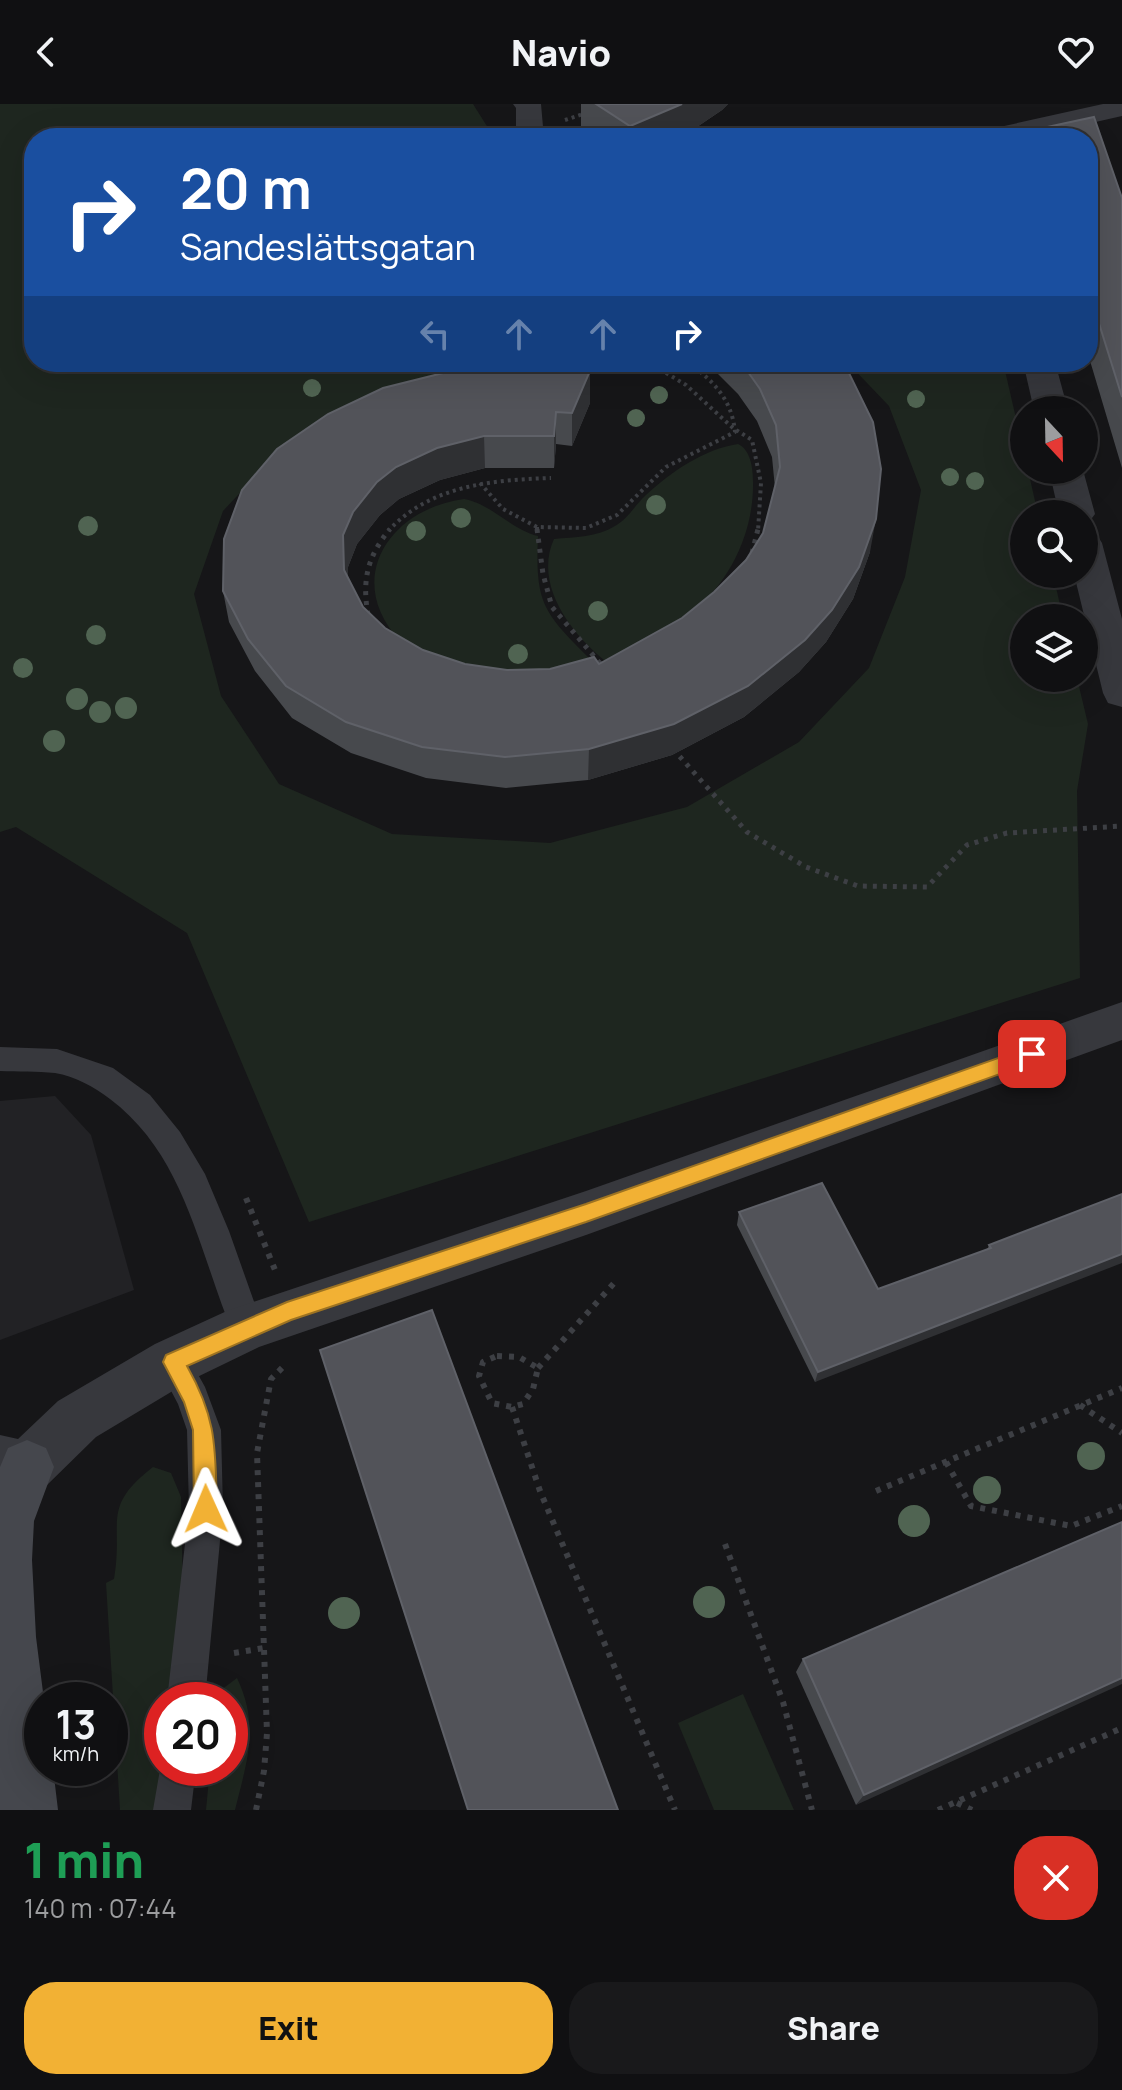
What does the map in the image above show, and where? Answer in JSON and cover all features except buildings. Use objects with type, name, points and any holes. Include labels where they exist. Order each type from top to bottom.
[{"type":"street","points":[[527,104],[530,108],[530,128]]},
{"type":"street","points":[[1032,128],[1122,108]]},
{"type":"street","points":[[1042,372],[1048,396]]},
{"type":"street","points":[[1095,588],[1122,693]]},
{"type":"street","points":[[28,1810],[7,1637],[6,1521],[14,1465],[77,1419],[173,1362],[267,1319],[586,1213],[1122,1021]]},
{"type":"lane","points":[[0,1059],[53,1061],[101,1073],[137,1103],[170,1139],[267,1319]]},
{"type":"lane","points":[[173,1362],[193,1398],[204,1430],[206,1509],[188,1682]]},
{"type":"lane","points":[[172,1810],[175,1786]]},
{"type":"path","points":[[663,372],[706,401],[735,432],[752,440],[763,485],[759,532],[750,560]]},
{"type":"path","points":[[701,372],[727,398],[735,416],[735,432]]},
{"type":"path","points":[[479,483],[503,509],[537,527],[586,528],[617,515],[666,467],[735,432]]},
{"type":"path","points":[[375,627],[364,600],[364,575],[372,549],[412,508],[442,494],[479,483],[551,478]]},
{"type":"path","points":[[537,527],[543,574],[552,607],[609,674]]},
{"type":"path","points":[[673,748],[747,832],[806,867],[858,886],[927,887],[967,845],[1007,833],[1122,826]]},
{"type":"path","points":[[538,1368],[527,1359],[492,1357],[483,1362],[479,1376],[492,1403],[512,1407],[523,1404],[533,1389],[538,1368],[616,1281]]},
{"type":"path","points":[[256,1810],[264,1782],[269,1740],[257,1453],[271,1379],[286,1363],[303,1356],[267,1319]]},
{"type":"path","points":[[876,1491],[1122,1388]]},
{"type":"path","points":[[1080,1405],[1122,1433]]},
{"type":"path","points":[[512,1407],[540,1491],[675,1810]]},
{"type":"path","points":[[946,1462],[971,1506],[1071,1526],[1122,1506]]},
{"type":"path","points":[[725,1544],[783,1702],[812,1810]]},
{"type":"path","points":[[938,1810],[1122,1728]]},
{"type":"path","points":[[956,1803],[972,1810]]},
{"type":"shaded area","points":[[0,104],[473,104],[488,128],[24,128],[24,372],[501,374],[283,447],[223,511],[194,594],[221,696],[279,784],[392,834],[550,843],[687,807],[799,742],[869,668],[905,577],[921,490],[889,406],[857,372],[1005,372],[1011,396],[1010,484],[1031,484],[1035,500],[1010,500],[1010,588],[1056,588],[1060,604],[1010,604],[1010,692],[1080,692],[1088,724],[1077,791],[1080,978],[309,1222],[187,933],[16,827],[0,832]]},
{"type":"shaded area","points":[[738,444],[750,460],[752,500],[744,536],[729,570],[706,600],[692,612],[608,663],[570,624],[552,591],[549,556],[554,539],[608,530],[624,520],[646,495],[677,470],[701,456]]},
{"type":"shaded area","points":[[464,499],[538,536],[538,577],[545,605],[562,630],[590,659],[508,683],[401,642],[384,618],[375,595],[375,572],[382,551],[396,532],[414,517],[437,505]]},
{"type":"shaded area","points":[[55,1096],[91,1135],[134,1290],[0,1340],[0,1101]]},
{"type":"shaded area","points":[[153,1467],[171,1473],[181,1497],[183,1601],[172,1682],[144,1682],[144,1786],[159,1786],[156,1810],[120,1810],[119,1786],[128,1786],[128,1682],[112,1682],[106,1583],[114,1579],[120,1505],[137,1481]]},
{"type":"shaded area","points":[[743,1694],[794,1810],[714,1810],[678,1723]]},
{"type":"shaded area","points":[[248,1712],[250,1728],[248,1750]]},
{"type":"shaded area","points":[[208,1786],[241,1786],[235,1810],[206,1810]]},
{"type":"route","points":[[206,1509],[204,1430],[193,1398],[173,1362],[287,1311],[586,1213],[1032,1054]]}]
